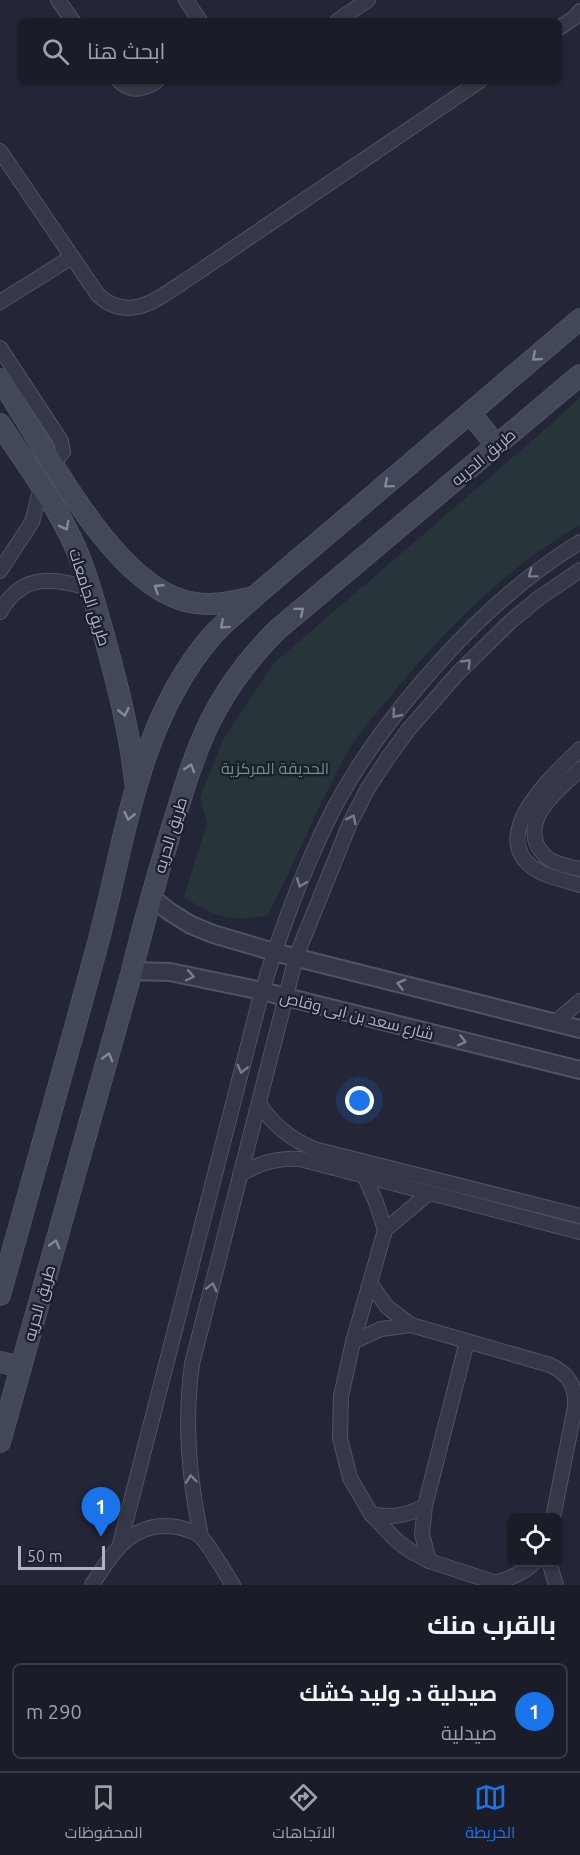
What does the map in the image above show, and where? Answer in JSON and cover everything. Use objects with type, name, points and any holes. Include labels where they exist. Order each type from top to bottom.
[{"type":"main road","points":[[0,1295],[102,930],[136,787],[162,715],[193,661],[212,636],[254,597],[580,319]]},
{"type":"main road","name":"طريق الحريه","points":[[0,1442],[151,897],[201,739],[221,699],[247,663],[277,630],[580,375]]},
{"type":"main road","name":"طريق الجامعات","points":[[0,379],[52,465],[95,526],[118,553],[146,579],[180,600],[198,604],[217,605],[254,597]]},
{"type":"main road","points":[[471,414],[496,446]]},
{"type":"main road","name":"طريق الجامعات","points":[[0,424],[66,527],[91,589],[123,706],[131,742],[136,787]]},
{"type":"main road","points":[[37,482],[52,465]]},
{"type":"main road","points":[[0,1362],[21,1367]]},
{"type":"street","points":[[58,0],[72,18]]},
{"type":"street","points":[[186,0],[198,18]]},
{"type":"street","points":[[341,18],[368,0]]},
{"type":"street","points":[[562,26],[580,11]]},
{"type":"street","points":[[123,84],[132,89],[141,89],[151,84]]},
{"type":"street","points":[[0,151],[98,295],[107,303],[118,308],[130,309],[140,306],[191,277],[476,84]]},
{"type":"street","points":[[0,302],[72,257]]},
{"type":"street","points":[[0,348],[61,441],[63,452],[52,465]]},
{"type":"street","points":[[0,572],[32,522],[38,506],[37,482]]},
{"type":"street","points":[[92,1585],[120,1544],[262,991],[274,952],[314,849],[357,768],[383,731],[441,660],[473,625],[511,590],[580,542]]},
{"type":"street","points":[[233,1585],[201,1536],[188,1452],[188,1394],[192,1364],[296,957],[350,823],[367,790],[409,729],[483,646],[539,598],[580,570]]},
{"type":"street","points":[[0,612],[10,597],[33,582],[46,579],[91,589]]},
{"type":"street","points":[[578,754],[530,804],[522,818],[517,840],[525,861],[534,868],[580,885]]},
{"type":"street","points":[[580,769],[546,803],[538,814],[534,826],[535,838],[540,850],[548,859],[580,869]]},
{"type":"street","points":[[151,897],[170,912],[213,934],[274,952],[580,1029]]},
{"type":"street","name":"شارع سعد بن ابى وقاص","points":[[132,971],[170,972],[262,991],[580,1070]]},
{"type":"street","points":[[554,1023],[580,1001]]},
{"type":"street","points":[[259,1104],[277,1127],[314,1149],[483,1199],[580,1232]]},
{"type":"street","points":[[240,1175],[261,1164],[286,1158],[300,1159],[429,1193],[483,1199],[580,1216]]},
{"type":"street","points":[[364,1175],[385,1230],[353,1342],[341,1396],[340,1438],[350,1478],[371,1514],[397,1541],[429,1561],[499,1584],[529,1567]]},
{"type":"street","points":[[385,1230],[429,1193]]},
{"type":"street","points":[[370,1283],[387,1307],[411,1325],[550,1365],[563,1371],[572,1382],[576,1394],[575,1407],[554,1513]]},
{"type":"street","points":[[353,1342],[381,1329],[411,1325]]},
{"type":"street","points":[[429,1561],[422,1534],[425,1506],[467,1341]]},
{"type":"street","points":[[371,1514],[399,1516],[425,1506]]},
{"type":"street","points":[[120,1544],[137,1533],[158,1526],[181,1528],[201,1536]]},
{"type":"street","points":[[550,1567],[556,1585]]},
{"type":"green space","name":"الحديقة المركزية","points":[[580,398],[580,525],[526,561],[477,602],[431,649],[367,724],[336,773],[267,916],[232,918],[214,914],[184,897],[207,823],[200,797],[224,738],[274,663]]},
{"type":"place","name":"صيدلية د. وليد كشك","points":[[101,1537]]}]
